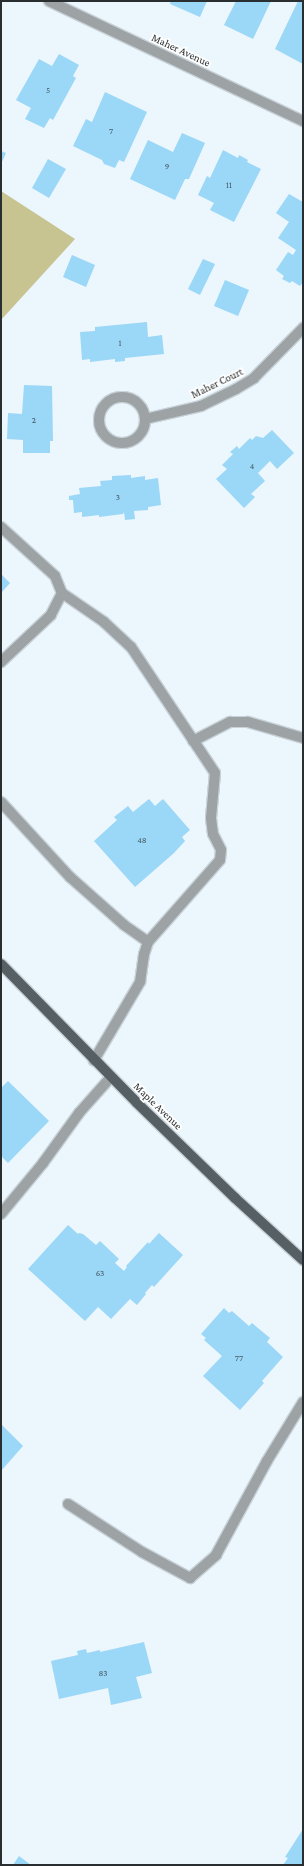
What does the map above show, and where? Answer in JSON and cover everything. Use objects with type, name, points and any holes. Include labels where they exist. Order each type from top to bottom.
[{"type":"main road","name":"Maple Avenue","points":[[1,964],[111,1077],[235,1198],[303,1260]]},
{"type":"street","name":"Maher Avenue","points":[[49,1],[303,121]]},
{"type":"street","name":"Maher Court","points":[[144,420],[201,406],[236,389],[254,378],[303,328]]},
{"type":"street","points":[[117,398],[127,398],[138,404],[143,412],[144,420],[142,431],[138,437],[129,442],[117,443],[107,438],[99,424],[101,411],[110,401],[117,398]]},
{"type":"street","points":[[1,527],[55,576],[62,593],[104,622],[131,647],[215,773],[211,818],[213,834],[221,850],[220,860],[148,942],[144,954],[140,982],[94,1060]]},
{"type":"street","points":[[1,662],[51,615],[62,593]]},
{"type":"street","points":[[193,741],[230,722],[248,722],[303,738]]},
{"type":"street","points":[[1,802],[70,877],[124,925],[148,942]]},
{"type":"street","points":[[1,1214],[43,1162],[79,1113],[111,1077]]},
{"type":"street","points":[[68,1504],[142,1552],[190,1578],[216,1555],[267,1461],[303,1402]]},
{"type":"shaded area","points":[[1,191],[75,239],[1,320]]},
{"type":"building","points":[[171,1],[207,1],[200,17],[170,4]]},
{"type":"building","points":[[236,1],[271,1],[253,39],[224,25]]},
{"type":"building","points":[[298,1],[303,1],[303,64],[275,49]]},
{"type":"building","points":[[59,54],[79,65],[73,76],[76,78],[53,120],[50,118],[44,128],[25,119],[31,108],[16,100],[39,59],[52,66]]},
{"type":"building","points":[[105,92],[147,112],[124,162],[119,160],[115,168],[104,164],[102,160],[73,146],[86,119],[92,122]]},
{"type":"building","points":[[182,133],[205,143],[189,179],[185,179],[175,200],[130,179],[148,140],[173,152]]},
{"type":"building","points":[[223,150],[238,158],[239,155],[248,160],[247,162],[261,169],[234,222],[210,210],[214,203],[198,195],[207,176],[210,178]]},
{"type":"building","points":[[1,151],[6,153],[1,164]]},
{"type":"building","points":[[48,159],[66,169],[49,198],[32,188]]},
{"type":"building","points":[[289,194],[303,202],[303,282],[300,286],[292,281],[290,283],[282,279],[284,276],[276,270],[288,252],[293,255],[296,250],[278,238],[289,222],[276,213]]},
{"type":"building","points":[[72,255],[95,265],[86,287],[63,277]]},
{"type":"building","points":[[203,259],[215,264],[200,295],[188,289]]},
{"type":"building","points":[[225,280],[249,290],[238,316],[214,306]]},
{"type":"building","points":[[147,322],[148,337],[162,335],[164,354],[125,358],[125,361],[115,362],[115,359],[90,362],[90,359],[82,360],[80,332],[95,331],[95,327]]},
{"type":"building","points":[[24,385],[52,386],[53,441],[50,441],[50,453],[23,453],[23,440],[7,439],[8,413],[22,414]]},
{"type":"building","points":[[272,430],[294,453],[277,469],[270,461],[258,473],[265,481],[251,494],[255,497],[244,508],[216,479],[227,469],[222,465],[233,454],[230,452],[237,446],[239,449],[250,438],[252,440],[256,436],[263,438]]},
{"type":"building","points":[[131,475],[131,478],[145,476],[145,480],[158,478],[161,505],[148,507],[148,510],[134,511],[135,519],[125,520],[124,512],[123,514],[99,517],[99,515],[82,517],[82,512],[74,513],[73,500],[69,500],[69,496],[80,494],[79,488],[101,486],[100,481],[112,480],[112,476]]},
{"type":"building","points":[[1,574],[10,583],[1,593]]},
{"type":"building","points":[[149,799],[155,806],[163,799],[190,830],[182,837],[185,841],[174,853],[135,887],[94,841],[117,820],[114,817],[128,806],[133,812]]},
{"type":"building","points":[[8,1081],[49,1121],[8,1163],[1,1156],[1,1088]]},
{"type":"building","points":[[68,1225],[78,1234],[83,1234],[96,1245],[100,1241],[119,1259],[115,1263],[124,1271],[127,1267],[126,1266],[148,1242],[149,1244],[159,1233],[183,1255],[154,1287],[152,1285],[137,1305],[130,1299],[111,1319],[98,1307],[85,1321],[28,1269]]},
{"type":"building","points":[[224,1308],[229,1313],[232,1311],[249,1326],[252,1323],[270,1338],[267,1342],[283,1357],[262,1381],[264,1383],[240,1410],[203,1376],[222,1356],[204,1340],[206,1338],[201,1334]]},
{"type":"building","points":[[1,1424],[23,1446],[1,1471]]},
{"type":"building","points":[[144,1642],[152,1673],[136,1677],[142,1698],[111,1705],[108,1688],[59,1699],[51,1661],[78,1655],[77,1651],[86,1649],[87,1653],[100,1650],[100,1652]]},
{"type":"building","points":[[303,1829],[303,1865],[283,1865],[288,1858],[285,1857]]},
{"type":"building","points":[[19,1856],[31,1865],[13,1865]]}]
